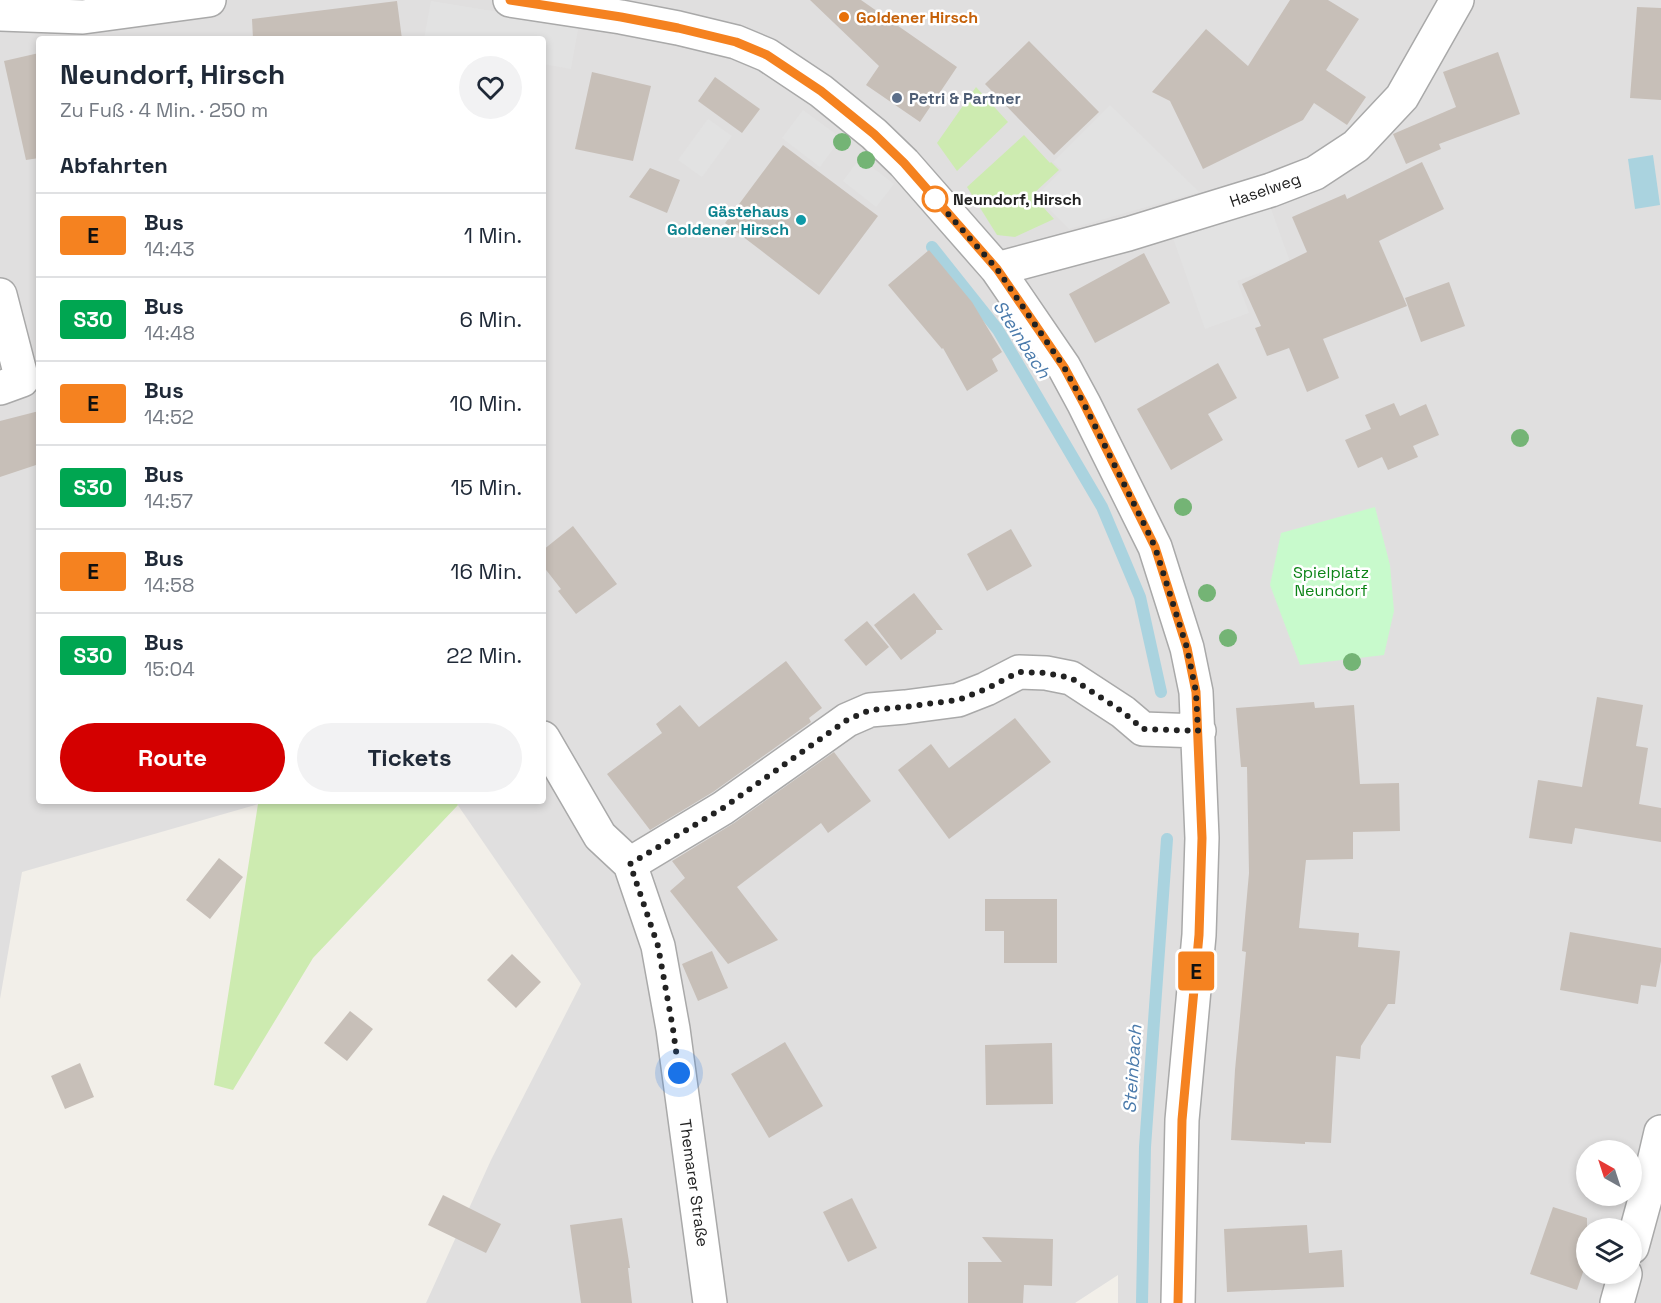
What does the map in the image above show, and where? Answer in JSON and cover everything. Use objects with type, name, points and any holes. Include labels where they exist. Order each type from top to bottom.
[{"type":"street","points":[[8,0],[0,14],[83,17],[209,0]]},
{"type":"street","points":[[510,0],[621,17],[736,42],[767,55],[821,91],[874,134],[904,163],[997,269],[1064,367],[1084,404],[1155,547],[1187,648],[1196,692],[1202,838],[1199,935],[1182,1120],[1178,1303]]},
{"type":"street","name":"Haselweg","points":[[997,269],[1128,234],[1271,190],[1316,172],[1356,146],[1402,97],[1457,0]]},
{"type":"street","points":[[0,295],[20,381]]},
{"type":"street","points":[[630,864],[723,808],[847,720],[870,710],[958,700],[1019,672],[1046,673],[1071,678],[1123,712],[1143,729],[1198,731]]},
{"type":"street","name":"Themarer Straße","points":[[546,743],[600,836],[630,864],[658,946],[673,1029],[710,1303]]},
{"type":"street","points":[[1642,1223],[1654,1194],[1661,1132]]},
{"type":"street","points":[[1617,1303],[1622,1284]]},
{"type":"shaded area","points":[[0,0],[1661,0],[1661,1303],[1118,1303],[1118,1275],[1075,1303],[426,1303],[491,1160],[581,984],[457,804],[546,804],[546,36],[36,36],[36,804],[259,804],[22,872],[0,999]]},
{"type":"shaded area","points":[[431,1],[579,25],[571,69],[546,65],[546,36],[425,36]]},
{"type":"shaded area","points":[[1110,105],[1199,192],[1069,229],[1036,196],[1062,170],[1053,162]]},
{"type":"shaded area","points":[[803,110],[841,138],[820,167],[782,138]]},
{"type":"shaded area","points":[[708,119],[732,136],[702,177],[678,160]]},
{"type":"shaded area","points":[[860,158],[894,184],[876,207],[843,181]]},
{"type":"shaded area","points":[[1268,200],[1290,262],[1237,281],[1249,313],[1205,329],[1172,235]]},
{"type":"green space","points":[[976,87],[1008,122],[957,171],[937,143]]},
{"type":"green space","points":[[1024,135],[1059,170],[1032,195],[1054,219],[1015,237],[997,235],[967,187]]},
{"type":"green space","name":"Spielplatz Neundorf","points":[[1375,507],[1390,565],[1394,611],[1384,655],[1300,665],[1270,585],[1281,533]]},
{"type":"green space","points":[[258,804],[457,804],[313,958],[233,1090],[214,1085]]},
{"type":"water","points":[[1653,155],[1660,205],[1635,209],[1628,159]]},
{"type":"building","points":[[810,0],[861,0],[957,67],[920,122],[866,85],[879,66]]},
{"type":"building","points":[[1290,0],[1328,0],[1359,19],[1326,70],[1366,97],[1347,125],[1314,103],[1303,120],[1203,169],[1170,101],[1152,92],[1206,29],[1248,66]]},
{"type":"building","points":[[397,1],[402,36],[253,36],[252,19]]},
{"type":"building","points":[[1637,7],[1661,8],[1661,100],[1630,98]]},
{"type":"building","points":[[1029,41],[1099,112],[1054,155],[985,84]]},
{"type":"building","points":[[1498,52],[1520,114],[1439,144],[1441,149],[1406,164],[1393,134],[1456,107],[1443,72]]},
{"type":"building","points":[[36,54],[36,158],[26,160],[4,61]]},
{"type":"building","points":[[592,72],[651,86],[633,161],[575,149]]},
{"type":"building","points":[[715,77],[760,109],[742,133],[698,101]]},
{"type":"building","name":"Gästehaus Goldener Hirsch","points":[[783,145],[878,216],[819,295],[725,223]]},
{"type":"building","points":[[1422,162],[1444,209],[1379,241],[1407,306],[1323,339],[1339,378],[1307,392],[1289,348],[1267,356],[1255,328],[1261,326],[1242,284],[1307,252],[1292,217],[1345,194],[1347,199]]},
{"type":"building","points":[[650,168],[680,180],[667,213],[629,197]]},
{"type":"building","points":[[929,250],[972,302],[1002,352],[992,359],[998,371],[967,391],[943,348],[888,285]]},
{"type":"building","points":[[1144,253],[1170,303],[1095,343],[1069,294]]},
{"type":"building","points":[[1449,282],[1465,326],[1421,342],[1405,298]]},
{"type":"building","points":[[1218,363],[1237,398],[1208,414],[1223,440],[1171,470],[1137,409]]},
{"type":"building","points":[[1394,403],[1400,416],[1426,404],[1439,435],[1413,446],[1418,457],[1388,470],[1382,457],[1358,468],[1345,440],[1371,429],[1365,415]]},
{"type":"building","points":[[36,412],[36,465],[0,477],[0,421]]},
{"type":"building","points":[[573,526],[617,584],[576,614],[558,591],[561,589],[546,570],[546,548]]},
{"type":"building","points":[[1011,529],[1032,566],[987,591],[967,554]]},
{"type":"building","points":[[914,593],[943,630],[936,630],[936,633],[901,660],[874,625]]},
{"type":"building","points":[[867,621],[889,647],[866,666],[844,640]]},
{"type":"building","points":[[786,661],[822,708],[809,718],[811,722],[713,792],[650,830],[607,774],[662,733],[656,724],[680,705],[699,727]]},
{"type":"building","points":[[1597,697],[1643,705],[1636,746],[1648,748],[1639,804],[1661,808],[1661,842],[1575,828],[1572,844],[1529,838],[1538,780],[1582,787]]},
{"type":"building","points":[[1314,702],[1315,708],[1354,705],[1360,784],[1399,783],[1400,831],[1353,832],[1353,859],[1306,860],[1299,928],[1359,933],[1358,947],[1400,951],[1395,1004],[1388,1004],[1361,1046],[1360,1059],[1336,1056],[1331,1143],[1231,1140],[1246,952],[1242,951],[1249,873],[1247,767],[1241,767],[1236,708]]},
{"type":"building","points":[[1015,718],[1051,762],[949,839],[898,770],[931,744],[949,768]]},
{"type":"building","points":[[834,752],[871,801],[828,833],[821,823],[737,887],[778,940],[728,964],[670,891],[685,878],[672,861],[734,823]]},
{"type":"building","points":[[219,858],[243,877],[210,919],[186,900]]},
{"type":"building","points":[[985,899],[1057,899],[1057,963],[1004,963],[1004,931],[985,931]]},
{"type":"building","points":[[1570,932],[1661,948],[1656,987],[1641,985],[1638,1004],[1560,990]]},
{"type":"building","points":[[712,951],[728,988],[698,1001],[682,964]]},
{"type":"building","points":[[512,954],[541,982],[516,1008],[487,980]]},
{"type":"building","points":[[350,1011],[373,1029],[347,1061],[324,1043]]},
{"type":"building","points":[[785,1042],[823,1106],[769,1138],[731,1074]]},
{"type":"building","points":[[1052,1043],[1053,1104],[986,1105],[985,1045]]},
{"type":"building","points":[[80,1063],[94,1097],[65,1109],[51,1076]]},
{"type":"building","points":[[443,1195],[501,1224],[486,1253],[428,1225]]},
{"type":"building","points":[[852,1198],[877,1248],[848,1262],[823,1212]]},
{"type":"building","points":[[1553,1207],[1587,1218],[1576,1218],[1576,1284],[1579,1284],[1577,1290],[1530,1274]]},
{"type":"building","points":[[622,1218],[630,1268],[628,1268],[632,1303],[581,1303],[570,1225]]},
{"type":"building","points":[[1307,1225],[1309,1253],[1342,1250],[1344,1287],[1227,1292],[1224,1229]]},
{"type":"building","points":[[982,1237],[1053,1239],[1052,1286],[1024,1285],[1023,1303],[968,1303],[968,1262],[1002,1262]]},
{"type":"waterway","name":"Steinbach","points":[[932,247],[998,330],[1102,507],[1140,597],[1161,692]]},
{"type":"waterway","name":"Steinbach","points":[[1142,1303],[1145,1147],[1167,839]]},
{"type":"bus line","name":"E","points":[[510,0],[621,17],[736,42],[767,55],[821,91],[874,134],[904,163],[997,269],[1064,367],[1084,404],[1155,547],[1187,648],[1196,692],[1202,838],[1199,935],[1182,1120],[1178,1303]]},
{"type":"place","name":"Goldener Hirsch","points":[[844,17]]},
{"type":"place","name":"Petri & Partner","points":[[897,98]]},
{"type":"place","name":"Neundorf, Hirsch","points":[[935,199]]},
{"type":"place","name":"Gästehaus Goldener Hirsch","points":[[801,220]]},
{"type":"route","points":[[679,1073],[658,946],[630,864],[723,808],[847,720],[870,710],[958,700],[1019,672],[1046,673],[1071,678],[1123,712],[1143,729],[1198,731],[1196,692],[1187,648],[1155,547],[1145,526],[1064,367],[997,269],[935,199]]}]
